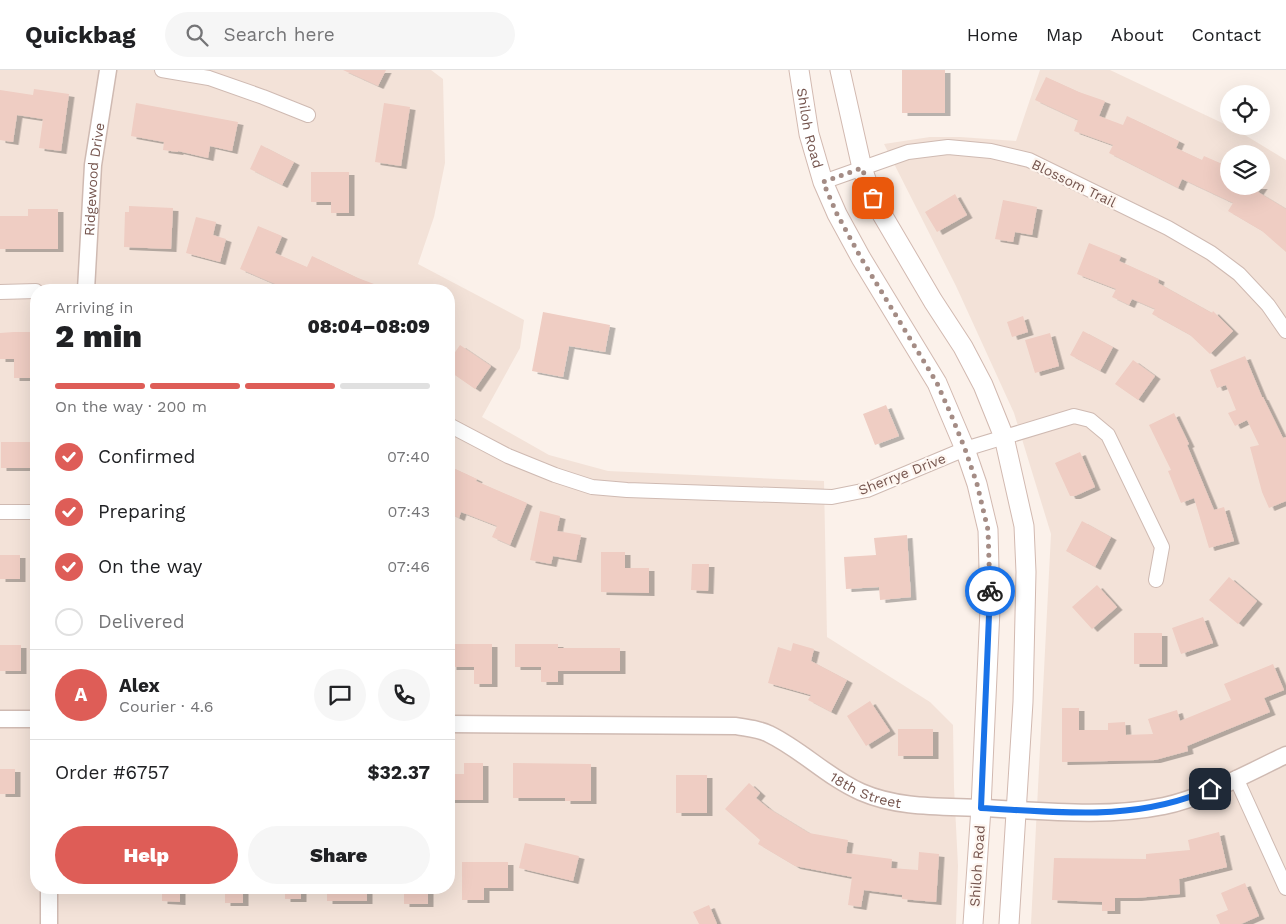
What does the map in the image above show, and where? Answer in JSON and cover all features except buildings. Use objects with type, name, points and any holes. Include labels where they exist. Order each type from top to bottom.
[{"type":"main road","name":"Shiloh Road","points":[[799,70],[809,134],[823,182],[837,214],[861,258],[937,383],[965,449],[977,484],[988,530],[990,609],[981,808],[973,924]]},
{"type":"main road","points":[[840,70],[862,168],[873,198],[983,385],[1004,437],[1024,526],[1026,572],[1023,702],[1009,924]]},
{"type":"street","name":"Ridgewood Drive","points":[[86,284],[93,165],[108,70]]},
{"type":"street","points":[[162,70],[209,78],[308,115]]},
{"type":"street","name":"Blossom Trail","points":[[823,182],[908,152],[948,147],[991,151],[1029,160],[1168,228],[1211,253],[1239,274],[1268,305],[1286,331]]},
{"type":"street","points":[[0,292],[30,291]]},
{"type":"street","name":"Sherrye Drive","points":[[455,428],[508,456],[555,475],[592,487],[627,490],[832,497],[867,490],[965,449],[1074,416],[1090,420],[1108,436],[1162,547],[1156,580]]},
{"type":"street","points":[[0,512],[30,512]]},
{"type":"street","points":[[0,719],[30,720]]},
{"type":"street","name":"18th Street","points":[[455,724],[736,726],[767,733],[798,751],[826,773],[862,793],[897,803],[934,807],[1101,814],[1165,806],[1197,795],[1286,755]]},
{"type":"street","points":[[1236,778],[1286,888]]},
{"type":"street","points":[[49,894],[49,924]]},
{"type":"shaded area","points":[[0,70],[431,70],[443,79],[445,163],[434,217],[418,264],[524,320],[520,348],[482,417],[549,455],[608,471],[824,481],[827,637],[930,702],[953,725],[958,866],[956,924],[0,924]]},
{"type":"shaded area","points":[[1040,70],[1110,70],[1220,122],[1220,135],[1245,135],[1261,145],[1220,145],[1220,195],[1270,195],[1270,150],[1286,160],[1286,924],[1031,924],[1051,534],[1014,413],[956,286],[884,144],[930,137],[1016,141]]},
{"type":"way so far","points":[[873,198],[862,168],[823,182],[837,214],[861,258],[937,383],[952,417],[977,484],[988,530],[990,591]]},
{"type":"route","points":[[990,591],[981,808],[1101,814],[1165,806],[1210,789]]}]
